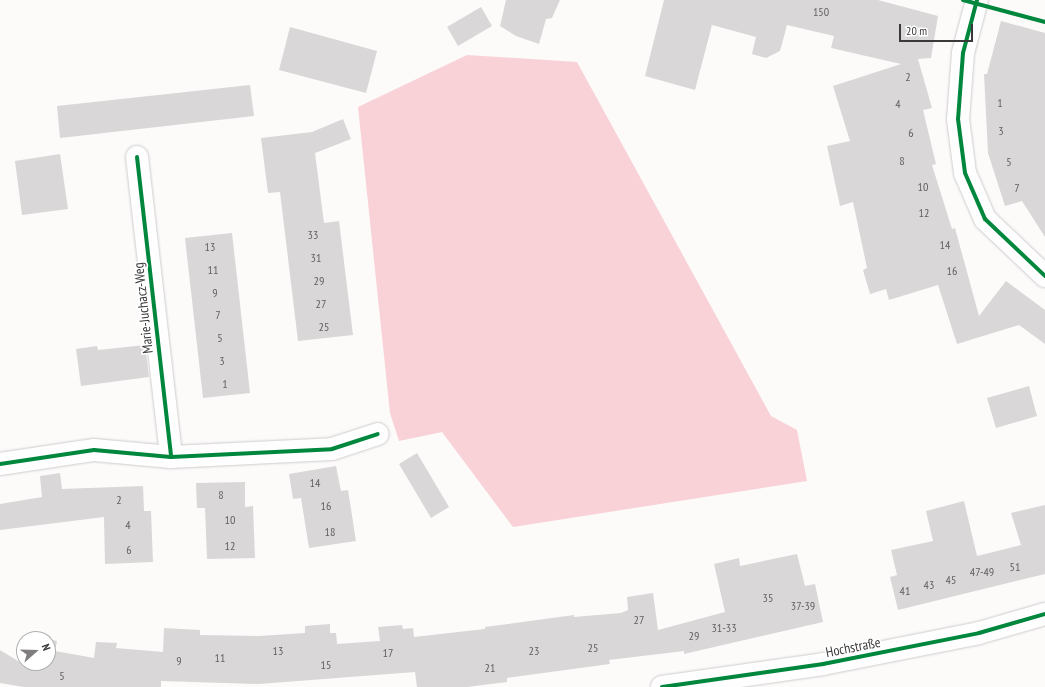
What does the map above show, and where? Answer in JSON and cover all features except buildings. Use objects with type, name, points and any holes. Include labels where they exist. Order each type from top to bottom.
[{"type":"street","points":[[977,0],[963,53],[958,119],[964,173],[985,219],[1045,276]]},
{"type":"street","name":"Marie-Juchacz-Weg","points":[[137,157],[171,457]]},
{"type":"street","points":[[0,464],[94,450],[171,457],[332,449],[378,434]]},
{"type":"street","name":"Hochstraße","points":[[662,687],[823,664],[979,633],[1045,614]]},
{"type":"shaded area","points":[[467,55],[577,62],[771,416],[797,430],[807,481],[513,527],[442,432],[399,441],[390,413],[358,107]]},
{"type":"cycle path","points":[[963,0],[1045,22]]},
{"type":"cycle path","points":[[977,0],[963,53],[958,119],[965,173],[985,219],[1045,276]]},
{"type":"cycle path","points":[[137,157],[171,457]]},
{"type":"cycle path","points":[[0,464],[94,450],[171,457],[332,449],[378,434]]},
{"type":"cycle path","points":[[662,687],[823,664],[979,633],[1045,614]]}]
